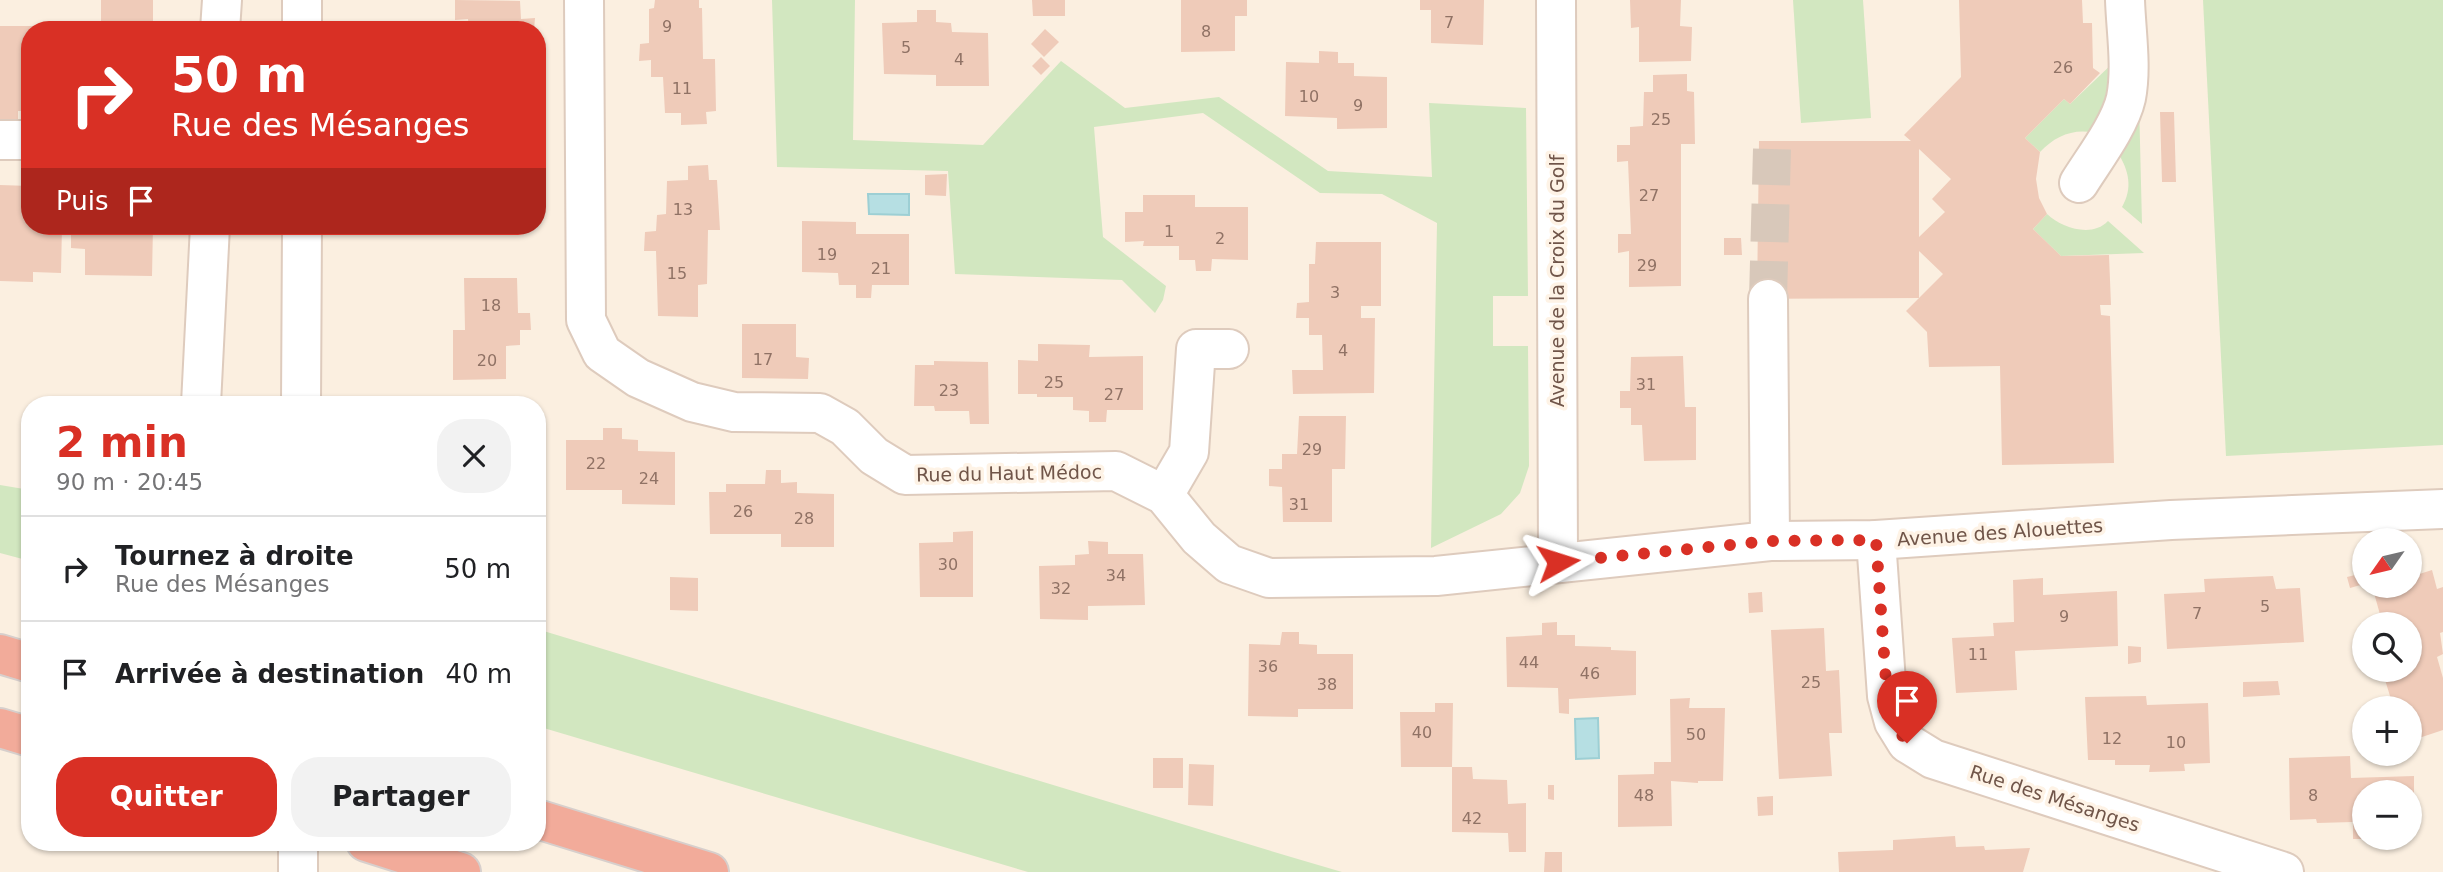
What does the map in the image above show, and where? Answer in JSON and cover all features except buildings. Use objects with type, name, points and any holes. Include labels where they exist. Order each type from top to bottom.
[{"type":"highway","points":[[0,654],[21,660]]},
{"type":"highway","points":[[0,728],[21,734]]},
{"type":"highway","points":[[546,822],[709,872]]},
{"type":"highway","points":[[394,851],[461,872]]},
{"type":"street","points":[[221,21],[222,0]]},
{"type":"street","points":[[302,0],[302,21]]},
{"type":"street","name":"Rue du Haut Médoc","points":[[584,0],[586,320],[602,353],[638,378],[692,402],[734,412],[820,413],[845,427],[874,456],[905,475],[1116,471],[1164,495],[1199,538],[1229,564],[1269,578],[1436,576],[1558,562]]},
{"type":"street","name":"Avenue de la Croix du Golf","points":[[1556,0],[1558,562]]},
{"type":"street","points":[[2079,183],[2126,100],[2128,79],[2125,0]]},
{"type":"street","points":[[0,140],[21,140]]},
{"type":"street","points":[[201,396],[210,235]]},
{"type":"street","points":[[301,396],[302,235]]},
{"type":"street","points":[[1768,299],[1770,541]]},
{"type":"street","points":[[1164,495],[1189,452],[1196,349],[1229,349]]},
{"type":"street","name":"Avenue des Alouettes","points":[[1558,562],[1770,541],[1876,540],[2171,520],[2443,509]]},
{"type":"street","name":"Rue des Mésanges","points":[[1876,540],[1887,696],[1894,722],[1907,743],[1933,759],[2284,872]]},
{"type":"street","points":[[298,851],[298,872]]},
{"type":"green space","points":[[772,0],[855,0],[853,140],[983,145],[1061,61],[1125,108],[1219,97],[1328,171],[1432,177],[1429,103],[1526,108],[1528,296],[1493,296],[1493,346],[1528,346],[1529,466],[1520,493],[1501,514],[1431,548],[1437,223],[1382,194],[1320,193],[1203,113],[1094,127],[1103,237],[1166,286],[1163,300],[1155,313],[1122,280],[955,274],[948,171],[777,167]]},
{"type":"green space","points":[[1793,0],[1863,0],[1871,118],[1801,123]]},
{"type":"green space","points":[[2203,0],[2443,0],[2443,445],[2226,456]]},
{"type":"green space","points":[[2115,61],[2118,86],[2095,133],[2065,135],[2040,152],[2025,138],[2064,99],[2070,104]]},
{"type":"green space","points":[[2139,101],[2142,224],[2122,207],[2128,193],[2128,180],[2118,153]]},
{"type":"green space","points":[[2047,214],[2077,229],[2094,229],[2108,221],[2144,253],[2061,256],[2033,229]]},
{"type":"green space","points":[[0,485],[21,488],[21,559],[0,553]]},
{"type":"green space","points":[[546,632],[1342,872],[1028,872],[546,729]]},
{"type":"water","points":[[868,194],[909,194],[909,215],[869,214]]},
{"type":"water","points":[[1598,718],[1599,758],[1576,759],[1575,719]]},
{"type":"tunnel","points":[[1768,299],[1772,149]]},
{"type":"route","points":[[1558,562],[1770,541],[1876,540],[1887,696],[1894,722],[1907,743]]}]
